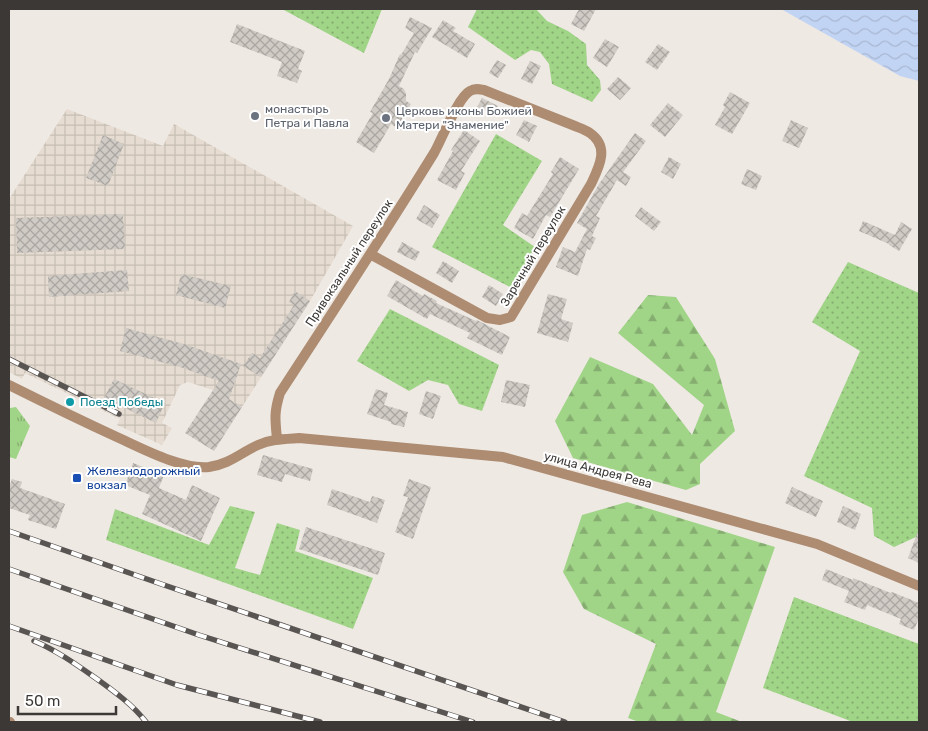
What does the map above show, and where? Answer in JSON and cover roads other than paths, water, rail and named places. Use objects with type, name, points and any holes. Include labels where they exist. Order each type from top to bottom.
[{"type":"street","name":"Заречный переулок","points":[[370,254],[488,318],[500,320],[512,317],[591,184],[601,163],[602,155],[596,138],[589,132],[475,88],[467,92],[458,104]]},
{"type":"street","name":"Привокзальный переулок","points":[[277,439],[274,418],[280,393],[438,146],[458,104]]},
{"type":"street","name":"улица Андрея Рева","points":[[9,385],[62,412],[187,466],[208,467],[231,461],[259,444],[277,439],[307,438],[503,457],[817,544],[919,586]]},
{"type":"water","points":[[781,9],[919,9],[919,81],[900,76]]},
{"type":"railway","points":[[9,359],[119,414]]},
{"type":"railway","points":[[9,531],[565,722]]},
{"type":"railway","points":[[9,569],[199,635],[473,722]]},
{"type":"railway","points":[[9,626],[177,685],[320,722]]},
{"type":"railway","points":[[34,641],[58,653],[97,679],[130,704],[146,722]]},
{"type":"place","name":"монастырь Петра и Павла","points":[[255,116]]},
{"type":"place","name":"Церковь иконы Божией Матери \"Знамение\"","points":[[386,118]]},
{"type":"place","name":"Поезд Победы","points":[[70,402]]},
{"type":"place","name":"Железнодорожный вокзал","points":[[77,478]]}]
